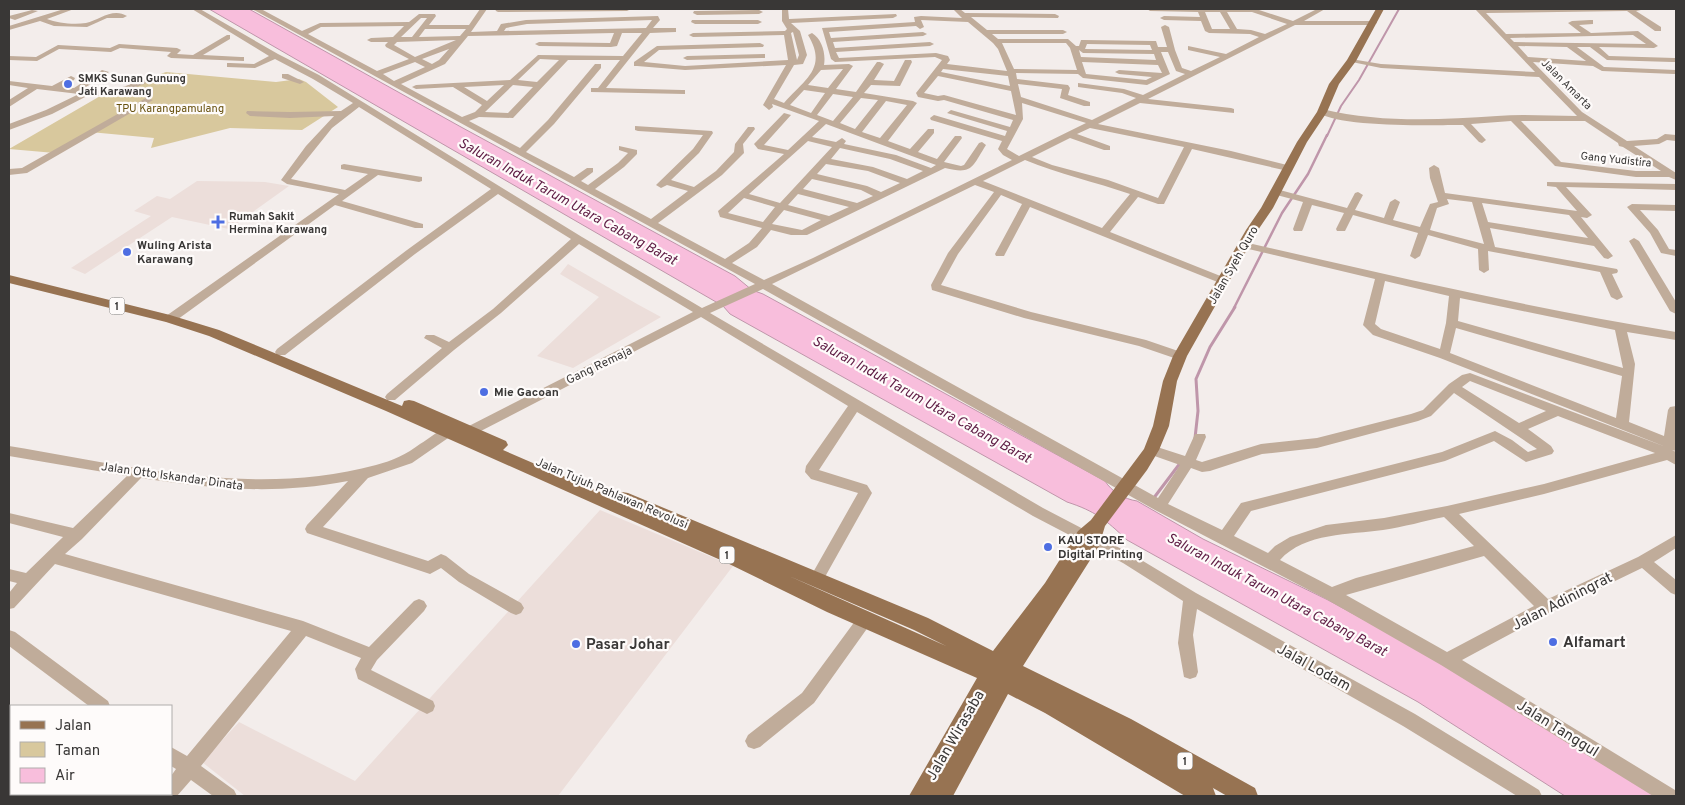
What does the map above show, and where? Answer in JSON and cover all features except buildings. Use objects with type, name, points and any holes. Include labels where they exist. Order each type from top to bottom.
[{"type":"main road","name":"Jalan Syeh Quro","points":[[1000,671],[1094,530],[1151,450],[1161,426],[1170,382],[1180,356],[1224,281],[1248,246],[1302,142],[1326,113],[1334,84],[1355,62],[1380,9]]},
{"type":"main road","name":"Jalan Tujuh Pahlawan Revolusi","points":[[9,279],[170,319],[223,337],[731,557],[834,606],[1000,671]]},
{"type":"main road","name":"Jalan Tujuh Pahlawan Revolusi","points":[[223,337],[245,339],[282,352],[921,624],[1000,671]]},
{"type":"main road","name":"Jalan Wirasaba","points":[[920,796],[1000,671]]},
{"type":"main road","name":"Jalan Wirasaba","points":[[941,796],[993,704],[1000,671]]},
{"type":"main road","name":"1","points":[[1000,671],[1052,706],[1205,796]]},
{"type":"main road","name":"1","points":[[1000,671],[1124,726],[1247,796]]},
{"type":"street","points":[[12,18],[42,9]]},
{"type":"street","points":[[9,28],[70,9]]},
{"type":"street","points":[[195,9],[292,73],[300,82]]},
{"type":"street","points":[[256,9],[394,84],[470,117],[510,116],[566,56]]},
{"type":"street","points":[[394,84],[442,62],[482,11],[492,14],[498,9],[627,9]]},
{"type":"street","points":[[785,9],[789,31]]},
{"type":"street","points":[[847,9],[848,18]]},
{"type":"street","points":[[872,9],[873,17]]},
{"type":"street","points":[[956,9],[996,41],[1002,49],[1014,83],[1019,119],[1006,139],[1002,149],[1003,152],[1162,201],[1189,146]]},
{"type":"street","points":[[1150,9],[1252,10],[1293,23],[1372,23]]},
{"type":"street","points":[[1200,9],[1210,31],[1213,46]]},
{"type":"street","points":[[1222,9],[1235,31]]},
{"type":"street","points":[[1266,14],[1275,9]]},
{"type":"street","name":"Gang Remaja","points":[[470,431],[702,312],[816,260],[1322,9]]},
{"type":"street","points":[[1613,9],[1628,19]]},
{"type":"street","points":[[1628,9],[1658,29]]},
{"type":"street","points":[[1479,10],[1520,12],[1643,9]]},
{"type":"street","points":[[685,68],[697,11],[759,10],[758,33],[762,61]]},
{"type":"street","name":"Jalan Amarta","points":[[1479,10],[1584,118],[1674,176]]},
{"type":"street","points":[[786,21],[893,15]]},
{"type":"street","points":[[39,18],[54,24],[87,25],[106,16],[123,16]]},
{"type":"street","points":[[413,40],[432,16],[420,16],[389,45],[433,67]]},
{"type":"street","points":[[499,33],[504,26],[526,22],[655,18],[656,20],[627,58],[600,90]]},
{"type":"street","points":[[936,55],[923,34],[917,19],[921,18],[1054,19],[968,19]]},
{"type":"street","points":[[1164,18],[1204,19]]},
{"type":"street","points":[[302,34],[327,20],[402,20]]},
{"type":"street","points":[[568,31],[571,20]]},
{"type":"street","points":[[695,22],[758,22]]},
{"type":"street","points":[[1589,36],[1572,23],[1590,22]]},
{"type":"street","points":[[320,25],[411,24]]},
{"type":"street","points":[[790,153],[761,147],[758,144],[819,68],[821,53],[812,33],[825,30],[919,24]]},
{"type":"street","points":[[1635,24],[1642,29]]},
{"type":"street","points":[[1165,27],[1171,50],[1179,69],[1191,74]]},
{"type":"street","points":[[403,32],[421,30],[464,35]]},
{"type":"street","points":[[372,40],[413,40],[499,33],[673,30]]},
{"type":"street","points":[[825,30],[835,59],[838,60],[936,55],[946,59],[920,95],[938,99],[944,97],[1019,119]]},
{"type":"street","points":[[539,44],[611,45],[614,44],[619,31]]},
{"type":"street","points":[[1210,31],[1251,32],[1265,37]]},
{"type":"street","points":[[687,58],[791,63],[800,62],[803,55],[796,32],[693,35]]},
{"type":"street","points":[[984,32],[1063,32]]},
{"type":"street","points":[[1504,36],[1589,36],[1636,33],[1654,46],[1512,44]]},
{"type":"street","points":[[829,40],[923,34]]},
{"type":"street","points":[[377,74],[464,35]]},
{"type":"street","points":[[1557,36],[1599,68],[1610,71],[1674,72]]},
{"type":"street","points":[[227,37],[194,57],[190,63],[253,67],[270,58]]},
{"type":"street","points":[[58,47],[111,50],[133,39]]},
{"type":"street","points":[[996,41],[1066,40],[1078,48]]},
{"type":"street","points":[[9,58],[38,59],[68,41]]},
{"type":"street","points":[[1014,83],[1082,70],[1162,76],[1166,74],[1152,43],[1083,42],[1078,48],[1078,59],[1082,70]]},
{"type":"street","points":[[833,50],[930,44]]},
{"type":"street","points":[[760,45],[654,49],[637,64],[685,68],[762,61]]},
{"type":"street","points":[[122,46],[176,50],[170,56],[240,59]]},
{"type":"street","points":[[1191,48],[1213,46],[1227,56]]},
{"type":"street","points":[[1592,46],[1606,58],[1672,60]]},
{"type":"street","points":[[1002,49],[1051,49]]},
{"type":"street","points":[[1157,51],[1171,50]]},
{"type":"street","points":[[470,117],[488,106],[510,82],[538,57],[627,58]]},
{"type":"street","points":[[9,70],[25,58]]},
{"type":"street","points":[[1078,59],[1161,63]]},
{"type":"street","points":[[1527,60],[1593,64]]},
{"type":"street","points":[[869,82],[897,84],[908,62]]},
{"type":"street","points":[[819,68],[926,62]]},
{"type":"street","points":[[1355,62],[1370,65],[1540,74]]},
{"type":"street","points":[[791,63],[770,100],[787,110],[821,123],[883,141],[942,164],[966,168],[982,145]]},
{"type":"street","points":[[834,124],[869,82],[880,64]]},
{"type":"street","points":[[520,153],[579,90],[598,66]]},
{"type":"street","points":[[812,115],[833,90],[849,66]]},
{"type":"street","points":[[942,66],[1014,83],[1091,124],[1288,168]]},
{"type":"street","points":[[75,91],[105,72]]},
{"type":"street","name":"Jalal Lodam","points":[[292,73],[358,104],[578,239],[1038,512],[1094,530],[1191,598],[1409,720],[1533,796]]},
{"type":"street","points":[[936,73],[1014,83],[1065,87],[1063,96],[1087,104]]},
{"type":"street","points":[[52,89],[71,78]]},
{"type":"street","points":[[9,83],[111,95],[155,78]]},
{"type":"street","points":[[470,117],[416,86],[510,82],[539,85]]},
{"type":"street","points":[[467,93],[479,83]]},
{"type":"street","points":[[453,84],[488,106]]},
{"type":"street","points":[[1081,85],[1124,91],[1142,99],[1231,111]]},
{"type":"street","points":[[803,86],[911,103],[913,105],[883,141]]},
{"type":"street","points":[[9,103],[34,87]]},
{"type":"street","points":[[579,90],[682,92]]},
{"type":"street","points":[[9,127],[49,112],[88,92]]},
{"type":"street","points":[[721,261],[753,240],[782,205],[812,176],[837,146],[884,98]]},
{"type":"street","points":[[9,172],[24,171],[149,100]]},
{"type":"street","points":[[347,193],[290,182],[286,178],[330,125],[350,107],[358,104]]},
{"type":"street","points":[[787,110],[812,115],[821,123],[834,124],[851,132]]},
{"type":"street","points":[[250,112],[290,115],[343,113]]},
{"type":"street","points":[[951,113],[1012,130]]},
{"type":"street","points":[[1326,113],[1343,117],[1402,122],[1465,122],[1498,118],[1584,118]]},
{"type":"street","name":"Jalan Tanggul","points":[[470,117],[520,153],[721,261],[757,286],[1125,488],[1331,594],[1447,660],[1669,796]]},
{"type":"street","points":[[934,118],[1006,139]]},
{"type":"street","name":"Gang Yudistira","points":[[1514,118],[1558,164],[1636,174],[1674,176]]},
{"type":"street","points":[[1465,122],[1482,140]]},
{"type":"street","points":[[821,123],[790,153],[723,211],[723,215],[764,226],[803,233],[931,171],[942,164],[958,138]]},
{"type":"street","points":[[638,128],[709,133],[696,151],[663,183],[693,190]]},
{"type":"street","points":[[650,224],[673,208],[693,190],[719,173],[739,153],[739,144],[751,128]]},
{"type":"street","points":[[912,153],[931,131]]},
{"type":"street","points":[[1070,135],[1107,148]]},
{"type":"street","points":[[1622,144],[1659,141],[1665,137],[1676,138]]},
{"type":"street","points":[[805,138],[893,157],[931,171]]},
{"type":"street","points":[[588,189],[621,166],[634,152],[622,148]]},
{"type":"street","points":[[826,160],[870,169],[909,183]]},
{"type":"street","points":[[344,167],[419,178]]},
{"type":"street","points":[[1414,256],[1433,206],[1444,204],[1435,178],[1434,168]]},
{"type":"street","points":[[574,182],[590,170]]},
{"type":"street","points":[[170,319],[376,172]]},
{"type":"street","points":[[812,176],[859,186],[882,196]]},
{"type":"street","points":[[974,181],[1027,204],[1104,232],[1224,281]]},
{"type":"street","points":[[1442,195],[1587,215],[1554,184],[1676,188]]},
{"type":"street","points":[[282,352],[418,247],[498,189]]},
{"type":"street","points":[[796,191],[842,201],[857,207]]},
{"type":"street","points":[[999,192],[953,253],[936,284],[936,288],[1028,315],[1142,343],[1180,356]]},
{"type":"street","points":[[1276,192],[1487,248],[1608,270],[1618,297]]},
{"type":"street","points":[[1104,232],[1136,193]]},
{"type":"street","points":[[742,195],[831,220]]},
{"type":"street","points":[[1341,229],[1358,195]]},
{"type":"street","points":[[1298,229],[1300,198]]},
{"type":"street","points":[[1476,200],[1484,224],[1487,248],[1484,270]]},
{"type":"street","points":[[334,202],[419,226]]},
{"type":"street","points":[[1388,221],[1395,202]]},
{"type":"street","points":[[1000,254],[1027,204]]},
{"type":"street","points":[[1676,208],[1632,207],[1654,232],[1664,250],[1676,253]]},
{"type":"street","points":[[1573,214],[1608,256]]},
{"type":"street","points":[[1484,224],[1597,243]]},
{"type":"street","points":[[391,398],[450,347],[504,306],[552,260],[578,239]]},
{"type":"street","points":[[1634,242],[1676,311]]},
{"type":"street","points":[[1248,246],[1455,294],[1620,327],[1676,336]]},
{"type":"street","points":[[1381,276],[1369,325],[1372,329],[1622,424],[1673,451]]},
{"type":"street","points":[[1444,355],[1452,323],[1455,294]]},
{"type":"street","points":[[1452,323],[1629,374]]},
{"type":"street","points":[[1620,327],[1629,364],[1622,424]]},
{"type":"street","points":[[430,338],[450,347]]},
{"type":"street","points":[[1151,450],[1202,467],[1261,449],[1316,443],[1414,418],[1434,408],[1453,387],[1470,377],[1558,410],[1662,453],[1673,451]]},
{"type":"street","points":[[1224,539],[1246,507],[1445,456],[1494,436],[1526,457],[1547,451],[1517,428],[1453,387]]},
{"type":"street","points":[[816,580],[864,493],[862,489],[816,475],[812,472],[813,466],[856,404]]},
{"type":"street","points":[[1517,428],[1533,423],[1558,410]]},
{"type":"street","points":[[1673,451],[1674,410]]},
{"type":"street","name":"Jalan Otto Iskandar Dinata","points":[[9,451],[46,459],[139,472],[206,484],[262,487],[306,485],[363,474],[402,462],[446,432]]},
{"type":"street","points":[[1155,503],[1181,472],[1200,437]]},
{"type":"street","points":[[1270,561],[1280,550],[1295,541],[1326,531],[1384,524],[1544,489],[1673,451]]},
{"type":"street","points":[[9,603],[29,580],[77,535],[139,472]]},
{"type":"street","points":[[363,474],[312,529],[430,568],[441,560],[464,578],[516,608]]},
{"type":"street","points":[[1447,511],[1546,607]]},
{"type":"street","points":[[9,518],[77,535]]},
{"type":"street","name":"Jalan Adiningrat","points":[[1447,660],[1546,607],[1674,546]]},
{"type":"street","points":[[1331,594],[1356,584],[1487,549]]},
{"type":"street","points":[[53,557],[303,628],[371,656]]},
{"type":"street","points":[[1643,561],[1676,589]]},
{"type":"street","points":[[9,575],[29,580]]},
{"type":"street","points":[[1190,672],[1184,638],[1191,598]]},
{"type":"street","points":[[419,606],[364,664],[364,674],[426,706]]},
{"type":"street","points":[[754,741],[808,698],[866,618]]},
{"type":"street","points":[[172,789],[191,768],[303,628]]},
{"type":"street","points":[[9,638],[101,705]]},
{"type":"street","points":[[172,756],[228,796]]},
{"type":"shaded area","name":"Rumah Sakit Hermina Karawang","points":[[197,181],[265,182],[289,186],[229,229],[172,217],[85,274],[71,268],[151,216],[134,211],[157,196],[170,199]]},
{"type":"shaded area","points":[[568,264],[661,317],[573,368],[537,356],[599,297],[560,274]]},
{"type":"shaded area","name":"Pasar Johar","points":[[600,510],[733,566],[558,796],[245,796],[202,762],[239,722],[355,781]]},
{"type":"green space","name":"TPU Karangpamulang","points":[[166,72],[276,82],[299,79],[306,82],[338,107],[302,130],[230,128],[151,148],[154,138],[90,132],[55,153],[9,149],[102,95]]},
{"type":"water","name":"Saluran Induk Tarum Utara Cabang Barat","points":[[209,9],[249,9],[735,276],[752,290],[763,294],[1105,481],[1111,488],[1128,499],[1137,501],[1203,539],[1328,600],[1447,665],[1659,796],[1565,796],[1418,702],[1127,540],[1093,513],[1067,502],[730,314],[723,306]]},
{"type":"waterway","points":[[1327,136],[1341,106],[1359,80],[1399,9]]},
{"type":"waterway","points":[[1234,308],[1282,213],[1308,174],[1327,135]]},
{"type":"waterway","points":[[1195,438],[1198,411],[1196,379],[1210,347],[1235,307]]},
{"type":"waterway","points":[[1153,499],[1181,462]]},
{"type":"place","name":"SMKS Sunan Gunung Jati Karawang","points":[[68,84]]},
{"type":"place","name":"Rumah Sakit Hermina Karawang","points":[[218,222]]},
{"type":"place","name":"Wuling Arista Karawang","points":[[127,252]]},
{"type":"place","name":"Mie Gacoan","points":[[484,392]]},
{"type":"place","name":"KAU STORE Digital Printing","points":[[1048,547]]},
{"type":"place","name":"Alfamart","points":[[1553,642]]},
{"type":"place","name":"Pasar Johar","points":[[576,644]]}]
